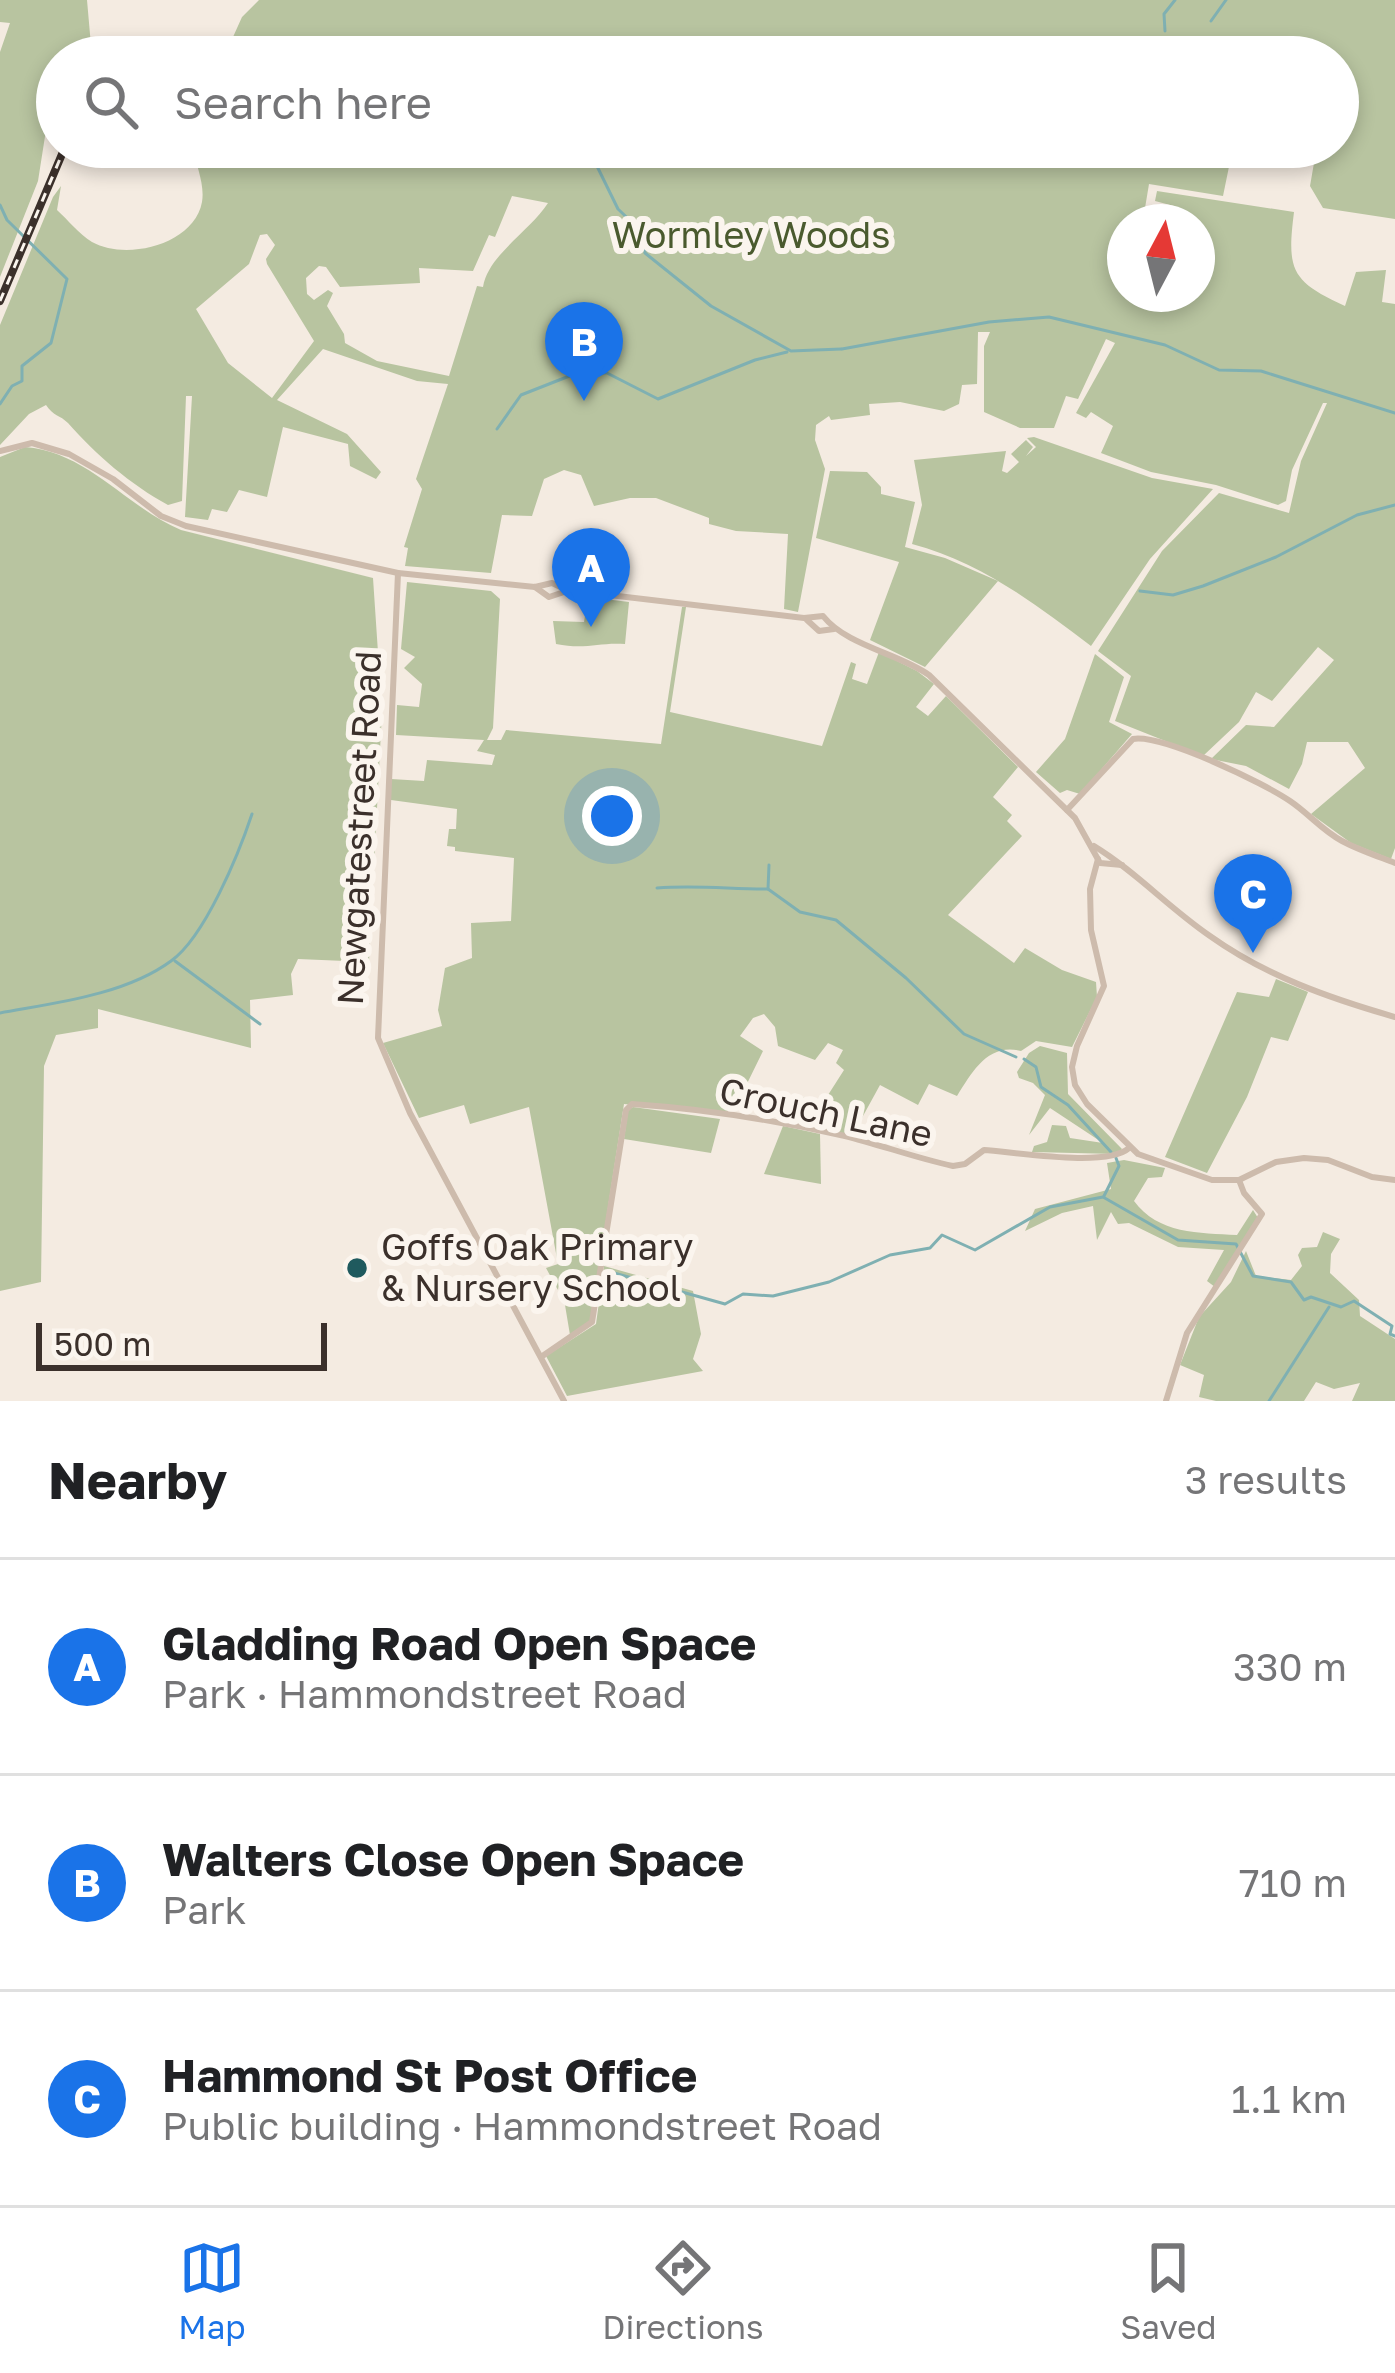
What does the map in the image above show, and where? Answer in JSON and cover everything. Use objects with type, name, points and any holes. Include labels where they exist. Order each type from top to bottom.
[{"type":"street","points":[[0,452],[26,443],[53,448],[99,470],[174,522],[374,568],[545,589],[552,583],[561,590],[810,619],[823,616],[829,627]]},
{"type":"street","name":"Newgatestreet Road","points":[[398,573],[378,1038],[410,1113],[564,1401]]},
{"type":"street","points":[[810,619],[816,630],[829,627],[929,675],[1067,810],[1103,858],[1122,865],[1204,933],[1264,971],[1395,1017]]},
{"type":"street","points":[[1067,810],[1136,738],[1205,759],[1264,786],[1337,838],[1395,863]]},
{"type":"street","points":[[1103,858],[1090,890],[1091,930],[1104,986],[1074,1053],[1072,1072],[1082,1098],[1129,1148]]},
{"type":"street","name":"Crouch Lane","points":[[541,1357],[592,1322],[626,1110],[632,1105],[746,1115],[953,1166],[965,1164],[982,1150],[1076,1157],[1117,1156],[1129,1148],[1212,1180],[1239,1180]]},
{"type":"street","points":[[1166,1401],[1181,1344],[1239,1256],[1262,1211],[1244,1193],[1239,1180],[1276,1162],[1304,1158],[1328,1160],[1372,1177],[1395,1180]]},
{"type":"green space","points":[[0,0],[87,0],[90,36],[36,36],[36,168],[40,168],[0,277],[0,52],[10,23],[0,22]]},
{"type":"green space","points":[[259,0],[1395,0],[1395,219],[1323,208],[1310,186],[1313,168],[1359,168],[1359,36],[233,36],[242,17]]},
{"type":"green space","name":"Wormley Woods","points":[[198,168],[1229,168],[1223,196],[1149,184],[1146,204],[1107,204],[1107,312],[1215,312],[1215,204],[1166,204],[1155,201],[1157,191],[1294,212],[1291,247],[1296,271],[1313,289],[1345,306],[1356,272],[1386,270],[1382,302],[1395,304],[1395,848],[1391,859],[1351,843],[1311,814],[1365,768],[1348,742],[1307,742],[1289,789],[1246,766],[1211,759],[1246,725],[1274,727],[1334,660],[1318,647],[1272,701],[1256,692],[1239,722],[1203,756],[1115,721],[1131,676],[1098,651],[1162,551],[1219,493],[1289,513],[1301,461],[1327,403],[1292,470],[1286,501],[1278,505],[1216,485],[1151,472],[1101,453],[1113,426],[1091,412],[1086,418],[1076,413],[1115,343],[1106,339],[1078,399],[1066,396],[1054,428],[1020,428],[984,412],[984,346],[990,332],[978,332],[977,384],[962,385],[959,404],[944,411],[900,402],[869,404],[870,415],[831,420],[829,416],[816,425],[815,440],[825,469],[798,612],[784,609],[788,534],[709,524],[709,518],[656,498],[594,506],[581,475],[564,470],[544,479],[532,516],[502,515],[491,573],[405,566],[408,548],[404,547],[422,489],[416,479],[448,384],[417,381],[323,349],[277,400],[347,434],[381,472],[376,479],[350,466],[348,444],[283,427],[267,497],[239,490],[227,512],[212,509],[208,520],[185,517],[192,396],[186,396],[182,501],[168,505],[114,468],[46,405],[29,414],[0,445],[0,325],[61,186],[57,210],[92,242],[122,250],[173,239],[196,217],[203,195]],"holes":[[[512,196],[548,203],[493,264],[483,287],[477,286],[449,376],[377,361],[345,343],[327,306],[333,293],[328,290],[314,300],[307,294],[306,278],[319,266],[326,267],[340,287],[420,283],[419,268],[473,271],[489,235],[495,237]],[[267,234],[275,245],[267,264],[314,341],[272,398],[228,363],[196,309],[249,264],[260,235]]]},
{"type":"green space","points":[[1027,438],[1152,478],[1213,489],[1150,559],[1091,646],[984,573],[912,544],[922,505],[914,460],[1006,451],[1002,471],[1007,473],[1019,462],[1011,454],[1026,440],[1033,447],[1026,456],[1036,447]]},
{"type":"green space","points":[[25,447],[48,451],[88,469],[181,530],[373,578],[382,712],[369,962],[298,959],[291,974],[293,995],[250,1000],[251,1048],[98,1009],[98,1028],[56,1035],[44,1066],[41,1282],[0,1291],[0,457]]},
{"type":"green space","points":[[830,471],[867,472],[881,487],[881,494],[915,502],[905,547],[998,581],[925,667],[870,640],[899,562],[816,538]]},
{"type":"green space","points":[[407,582],[491,591],[500,599],[493,728],[487,740],[501,740],[506,730],[661,744],[682,607],[686,607],[670,712],[822,746],[851,662],[856,664],[852,679],[867,684],[879,652],[917,671],[934,684],[916,707],[928,716],[946,696],[1018,767],[993,797],[1012,815],[1007,821],[1022,836],[948,915],[1014,963],[1025,948],[1062,970],[1096,982],[1097,997],[1072,1047],[1036,1041],[1021,1051],[999,1051],[983,1061],[957,1096],[929,1084],[918,1105],[880,1085],[852,1136],[778,1119],[797,1094],[821,1106],[844,1070],[836,1063],[843,1050],[828,1043],[815,1060],[778,1046],[775,1027],[764,1014],[753,1018],[740,1036],[763,1051],[738,1102],[725,1114],[624,1104],[590,1323],[570,1335],[560,1275],[558,1290],[546,1268],[558,1264],[529,1107],[470,1124],[464,1105],[419,1118],[383,1043],[442,1026],[438,1010],[445,968],[472,958],[471,923],[511,921],[514,858],[447,846],[449,829],[456,829],[457,809],[391,800],[391,779],[424,781],[427,760],[492,765],[495,755],[477,751],[484,740],[396,735],[397,705],[419,707],[422,684],[404,668],[415,657],[401,649]]},
{"type":"green space","points":[[588,597],[629,602],[625,644],[556,644],[553,621],[584,622]]},
{"type":"green space","points":[[1095,654],[1124,677],[1109,722],[1132,734],[1080,794],[1060,793],[1036,772],[1065,739]]},
{"type":"green space","points":[[1276,979],[1308,992],[1288,1041],[1271,1037],[1247,1097],[1207,1173],[1165,1157],[1237,992],[1269,997]]},
{"type":"green space","points":[[1040,1046],[1067,1053],[1068,1094],[1122,1149],[1116,1154],[1032,1152],[1034,1146],[1047,1142],[1052,1125],[1066,1126],[1070,1138],[1103,1143],[1050,1108],[1029,1135],[1045,1095],[1017,1072],[1029,1053]]},
{"type":"green space","points":[[628,1110],[720,1119],[711,1153],[624,1139]]},
{"type":"green space","points":[[783,1126],[820,1134],[821,1184],[764,1174]]},
{"type":"green space","points":[[1124,1160],[1165,1168],[1162,1177],[1148,1178],[1134,1201],[1167,1226],[1237,1235],[1253,1210],[1258,1218],[1215,1287],[1207,1281],[1224,1250],[1178,1247],[1129,1223],[1118,1224],[1111,1212],[1097,1240],[1093,1206],[1062,1213],[1025,1231],[1035,1209],[1111,1189],[1107,1163]]},
{"type":"green space","points":[[1323,1232],[1340,1239],[1331,1254],[1330,1273],[1359,1300],[1360,1316],[1395,1339],[1395,1401],[1352,1401],[1360,1383],[1334,1389],[1316,1382],[1304,1401],[1199,1397],[1204,1375],[1180,1365],[1199,1317],[1231,1282],[1246,1251],[1256,1276],[1291,1280],[1302,1266],[1298,1255],[1302,1248],[1317,1247]]},
{"type":"green space","points":[[604,1266],[693,1291],[701,1334],[693,1359],[703,1371],[567,1396],[546,1356],[596,1324]]},
{"type":"waterway","points":[[1165,31],[1164,14],[1175,0]]},
{"type":"waterway","points":[[1211,21],[1226,0]]},
{"type":"waterway","points":[[598,168],[618,209],[642,232],[645,253],[711,306],[791,351],[841,349]]},
{"type":"waterway","points":[[0,205],[7,220],[67,279],[51,343],[22,366],[22,381],[12,386],[0,404]]},
{"type":"waterway","points":[[842,349],[989,322],[1049,317],[1165,345],[1219,370],[1261,371],[1395,413]]},
{"type":"waterway","points":[[497,429],[521,395],[577,373],[607,373],[658,399],[787,352]]},
{"type":"waterway","points":[[1140,591],[1173,595],[1203,586],[1276,557],[1357,515],[1395,505]]},
{"type":"waterway","points":[[0,1013],[111,990],[171,961],[208,914],[252,814]]},
{"type":"waterway","points":[[657,888],[768,889],[769,865]]},
{"type":"waterway","points":[[768,889],[800,912],[836,920],[964,1034],[1016,1057]]},
{"type":"waterway","points":[[175,961],[260,1024]]},
{"type":"waterway","points":[[1024,1059],[1036,1067],[1041,1087],[1068,1105],[1111,1152]]},
{"type":"waterway","points":[[1104,1196],[1119,1166],[1116,1158]]},
{"type":"waterway","points":[[607,1271],[725,1304],[743,1294],[773,1296],[829,1282],[890,1255],[930,1248],[942,1235],[975,1250],[1050,1207],[1103,1197],[1178,1240],[1236,1244],[1253,1276],[1291,1282],[1304,1300],[1311,1297],[1341,1307],[1354,1301],[1392,1326],[1390,1334],[1395,1336]]},
{"type":"waterway","points":[[1269,1401],[1329,1307]]},
{"type":"railway","points":[[0,301],[56,168]]},
{"type":"place","name":"Walters Close Open Space","points":[[584,401]]},
{"type":"place","name":"Gladding Road Open Space","points":[[591,627]]},
{"type":"place","name":"Hammond St Post Office","points":[[1253,953]]},
{"type":"place","name":"Goffs Oak Primary & Nursery School","points":[[357,1268]]}]
